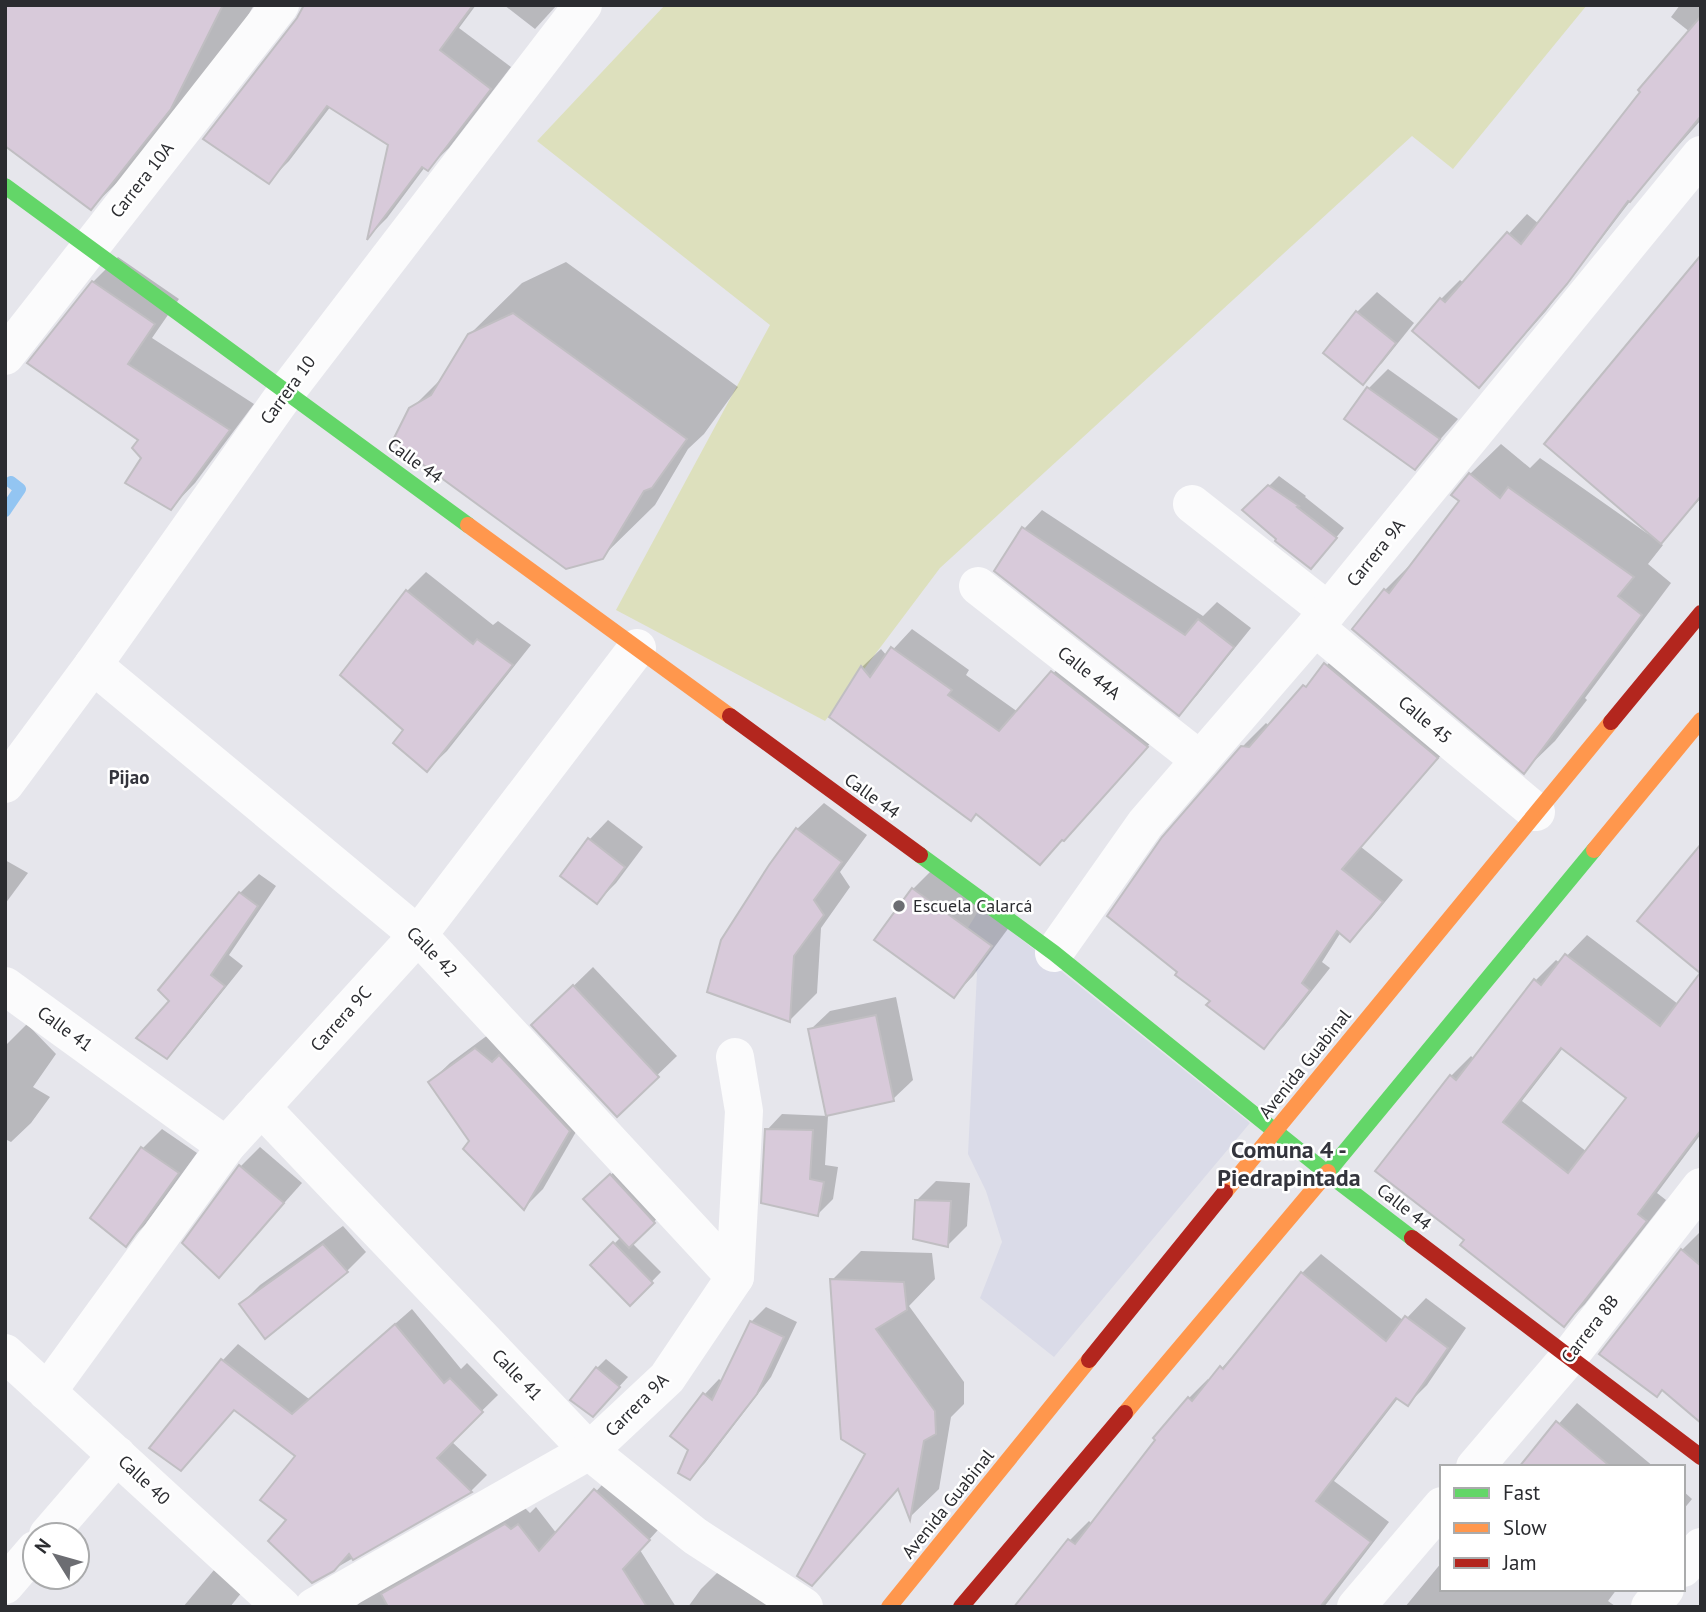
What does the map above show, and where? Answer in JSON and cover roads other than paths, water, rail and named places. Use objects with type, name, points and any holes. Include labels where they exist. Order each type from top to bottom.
[{"type":"main road","name":"Calle 44","points":[[5,186],[1054,953],[1327,1173],[1567,1358],[1701,1457]]},
{"type":"main road","name":"Avenida Guabinal","points":[[889,1607],[1275,1131],[1701,613]]},
{"type":"main road","points":[[961,1607],[1327,1173],[1701,720]]},
{"type":"street","name":"Carrera 10A","points":[[5,356],[280,5]]},
{"type":"street","name":"Carrera 10","points":[[5,784],[93,665],[286,391],[583,5]]},
{"type":"street","name":"Carrera 9A","points":[[1054,953],[1145,824],[1321,619],[1701,155]]},
{"type":"street","name":"Calle 45","points":[[1192,504],[1536,813]]},
{"type":"street","name":"Calle 44A","points":[[978,586],[1200,760]]},
{"type":"street","name":"Carrera 9C","points":[[47,1392],[226,1146],[418,935],[637,648]]},
{"type":"street","name":"Calle 42","points":[[93,665],[418,935],[735,1277]]},
{"type":"street","name":"Calle 41","points":[[5,986],[226,1146]]},
{"type":"street","points":[[735,1057],[744,1111],[735,1277]]},
{"type":"street","name":"Calle 41","points":[[261,1107],[589,1451],[695,1536],[804,1607]]},
{"type":"street","name":"Carrera 8B","points":[[1477,1465],[1567,1358],[1701,1187]]},
{"type":"street","name":"Carrera 9A","points":[[314,1607],[589,1451],[667,1378],[735,1277]]},
{"type":"street","name":"Calle 40","points":[[5,1353],[282,1607]]},
{"type":"street","points":[[60,1521],[117,1455]]},
{"type":"street","points":[[1356,1607],[1440,1508]]},
{"type":"street","points":[[1685,1566],[1701,1547]]},
{"type":"street","points":[[5,1584],[21,1566]]},
{"type":"street","points":[[1650,1607],[1663,1591]]},
{"type":"waterway","points":[[5,511],[20,489],[11,482]]},
{"type":"place","name":"Escuela Calarcá","points":[[899,906]]},
{"type":"district","name":"Pijao","points":[[129,777]]},
{"type":"district","name":"Comuna 4 - Piedrapintada","points":[[1289,1164]]}]
